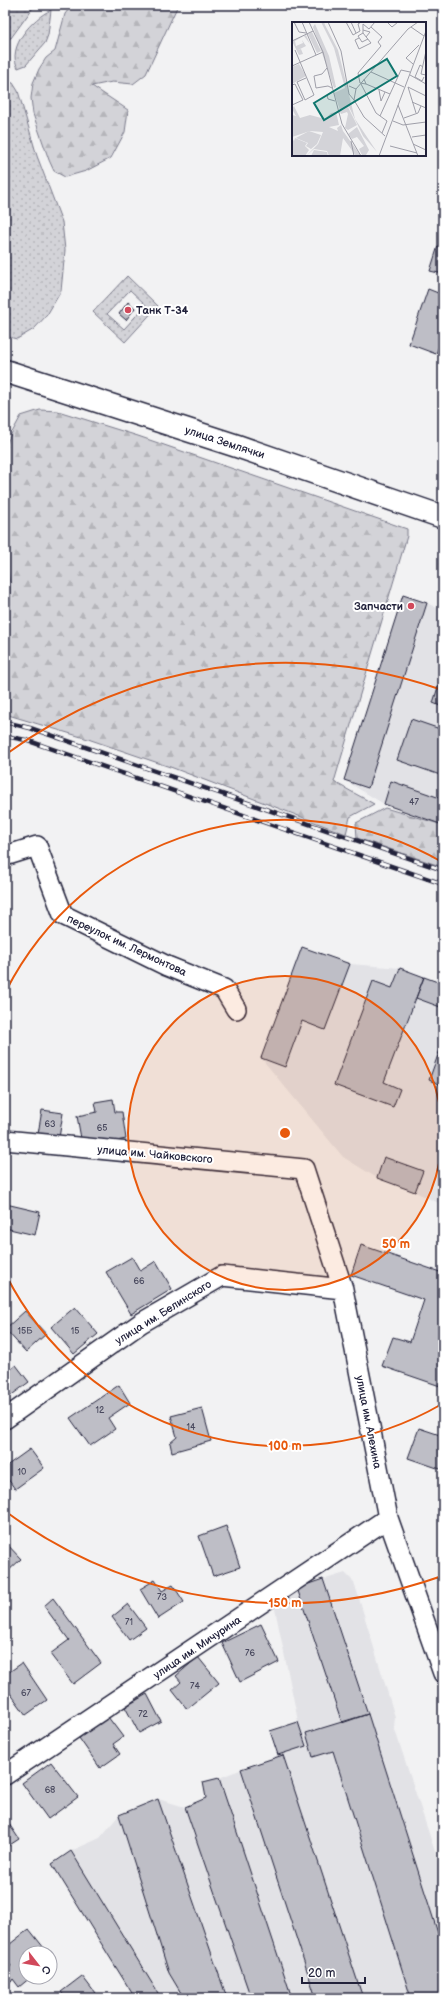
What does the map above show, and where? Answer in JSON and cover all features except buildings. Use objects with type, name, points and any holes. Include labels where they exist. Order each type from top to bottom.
[{"type":"main road","name":"улица Землячки","points":[[5,371],[230,444],[443,517]]},
{"type":"street","name":"переулок им. Лермонтова","points":[[5,856],[37,846],[63,915],[167,966],[224,989],[236,1009]]},
{"type":"street","name":"улица им. Чайковского","points":[[5,1140],[304,1169]]},
{"type":"street","name":"улица им. Алехина","points":[[304,1169],[343,1289],[388,1518],[443,1673]]},
{"type":"street","name":"улица им. Белинского","points":[[5,1419],[141,1323],[222,1276],[343,1289]]},
{"type":"street","name":"улица им. Мичурина","points":[[5,1775],[388,1518]]},
{"type":"shaded area","points":[[403,595],[427,603],[443,611],[443,825],[384,804],[344,780]]},
{"type":"shaded area","points":[[302,947],[350,964],[400,968],[443,984],[443,1205],[415,1192],[377,1178],[343,1157],[261,1058]]},
{"type":"shaded area","points":[[345,1573],[354,1582],[395,1717],[394,1727],[443,1876],[443,1998],[135,1998],[52,1864],[71,1851],[100,1838],[119,1815],[158,1799],[185,1807],[206,1798],[203,1782],[219,1778],[278,1755],[270,1731],[298,1721],[274,1604],[297,1588]]},
{"type":"green space","points":[[5,5],[35,5],[11,38],[5,38]]},
{"type":"green space","points":[[72,5],[178,5],[146,74],[133,84],[112,82],[92,86],[128,110],[125,132],[111,158],[86,171],[65,177],[54,171],[49,160],[33,114],[31,98],[33,83],[39,69],[46,58],[55,51],[65,14]]},
{"type":"green space","points":[[51,10],[48,35],[45,43],[26,65],[18,68],[15,60],[16,51],[23,34],[37,19]]},
{"type":"green space","points":[[5,81],[13,83],[18,91],[37,156],[62,222],[65,250],[61,291],[47,315],[34,329],[17,339],[5,336]]},
{"type":"green space","points":[[127,276],[158,306],[125,342],[93,312]],"holes":[[[130,290],[146,305],[124,329],[107,314]]]},
{"type":"green space","points":[[40,410],[58,411],[138,436],[407,529],[407,536],[334,782],[374,804],[350,817],[346,834],[173,768],[88,739],[5,714],[5,623],[10,604],[10,583],[5,559],[5,449],[21,416]]},
{"type":"green space","points":[[385,808],[443,825],[443,867],[357,838],[356,823]]},
{"type":"railway","points":[[5,722],[30,728],[443,870]]},
{"type":"railway","points":[[5,736],[26,740],[443,884]]},
{"type":"place","name":"Танк Т-34","points":[[128,310]]},
{"type":"place","name":"Запчасти","points":[[411,606]]}]
